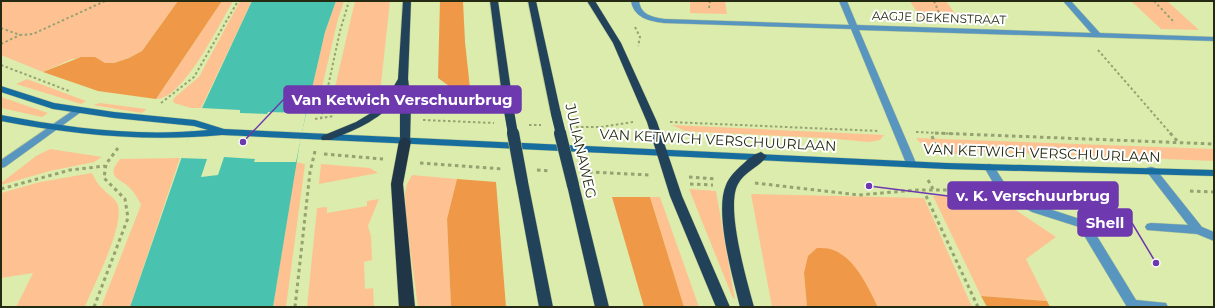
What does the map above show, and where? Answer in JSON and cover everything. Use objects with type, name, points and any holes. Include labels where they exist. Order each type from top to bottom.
[{"type":"highway","points":[[407,1],[403,79],[406,102],[405,141],[397,184],[407,307]]},
{"type":"highway","points":[[494,1],[509,111],[546,307]]},
{"type":"highway","name":"JULIANAWEG","points":[[532,1],[556,114],[602,307]]},
{"type":"highway","points":[[591,1],[610,30],[652,122],[669,176],[723,307]]},
{"type":"highway","points":[[326,138],[370,118],[388,103],[403,79]]},
{"type":"highway","points":[[747,307],[733,249],[727,196],[734,181],[744,168],[760,156]]},
{"type":"main road","points":[[1,89],[53,106],[195,123],[222,132]]},
{"type":"main road","points":[[1,118],[53,128],[123,134],[189,136],[222,132]]},
{"type":"main road","name":"VAN KETWICH VERSCHUURLAAN","points":[[222,132],[326,138],[661,151],[989,167],[1151,170],[1214,173]]},
{"type":"street","name":"AAGJE DEKENSTRAAT","points":[[634,1],[635,8],[639,14],[647,18],[664,22],[1098,34],[1214,39]]},
{"type":"street","points":[[843,1],[911,163]]},
{"type":"street","points":[[1067,1],[1098,34]]},
{"type":"street","points":[[1,165],[78,110]]},
{"type":"street","points":[[989,167],[1003,190],[1036,209],[1083,224],[1108,225]]},
{"type":"street","points":[[1151,170],[1198,230]]},
{"type":"street","points":[[1083,224],[1132,304],[1162,307]]},
{"type":"street","points":[[1151,227],[1198,230],[1214,237]]},
{"type":"path","points":[[1,44],[20,35],[33,34],[48,28],[104,1]]},
{"type":"path","points":[[162,103],[194,77],[238,1]]},
{"type":"path","points":[[321,118],[340,31],[349,1]]},
{"type":"path","points":[[1154,1],[1190,38]]},
{"type":"path","points":[[1,28],[20,35]]},
{"type":"path","points":[[1083,34],[1179,143]]},
{"type":"path","points":[[308,121],[332,116],[370,118]]},
{"type":"path","points":[[681,118],[681,123]]},
{"type":"path","points":[[406,119],[495,123]]},
{"type":"path","points":[[526,125],[549,126]]},
{"type":"path","name":"VAN KETWICH VERSCHUURLAAN","points":[[572,127],[588,128]]},
{"type":"path","points":[[932,136],[939,153]]},
{"type":"path","points":[[94,307],[128,218],[127,204],[124,196],[105,181],[103,174],[105,166],[117,150]]},
{"type":"path","points":[[309,153],[506,169]]},
{"type":"path","points":[[296,307],[310,172],[314,154]]},
{"type":"path","points":[[1,189],[70,170],[105,166]]},
{"type":"path","points":[[529,170],[552,171]]},
{"type":"path","points":[[582,172],[734,181],[859,195],[917,190],[1003,190],[1100,187]]},
{"type":"path","points":[[688,184],[717,185]]},
{"type":"path","points":[[1166,190],[1214,192]]},
{"type":"path","points":[[926,196],[978,307]]},
{"type":"shaded area","points":[[1,1],[178,1],[142,51],[129,58],[114,63],[105,63],[94,57],[72,59],[43,72],[1,55]]},
{"type":"shaded area","points":[[178,1],[222,1],[156,99],[98,91],[43,72],[81,57],[95,57],[105,63],[114,63],[129,58],[142,51]]},
{"type":"shaded area","points":[[222,1],[233,1],[200,59],[178,87],[167,96],[156,99]]},
{"type":"shaded area","points":[[240,1],[252,1],[201,108],[191,108],[174,103],[173,100],[175,97],[199,77]]},
{"type":"shaded area","points":[[336,1],[344,1],[338,19],[317,108],[313,113],[306,113],[325,32]]},
{"type":"shaded area","points":[[355,1],[390,1],[380,93],[370,107],[363,110],[330,109]]},
{"type":"shaded area","points":[[440,1],[463,1],[465,42],[472,107],[450,107],[449,86],[438,78]]},
{"type":"shaded area","points":[[690,1],[725,1],[727,14],[690,13]]},
{"type":"shaded area","points":[[910,1],[946,1],[961,22],[922,21]]},
{"type":"shaded area","points":[[1131,1],[1167,1],[1199,30],[1161,29]]},
{"type":"shaded area","points":[[27,79],[86,101],[81,104],[16,84]]},
{"type":"shaded area","points":[[1,97],[48,113],[42,117],[1,108]]},
{"type":"shaded area","points":[[100,103],[146,110],[141,113],[93,105]]},
{"type":"shaded area","points":[[672,125],[884,135],[880,140],[869,142],[824,138],[685,131]]},
{"type":"shaded area","points":[[916,138],[1214,149],[1214,161],[965,151],[945,154],[932,151]]},
{"type":"shaded area","points":[[50,149],[102,157],[94,162],[50,171],[1,185],[1,183],[36,156]]},
{"type":"shaded area","points":[[180,158],[130,307],[101,307],[141,205],[132,190],[115,176],[114,170],[116,165],[120,159]]},
{"type":"shaded area","points":[[296,162],[305,164],[286,307],[273,307]]},
{"type":"shaded area","points":[[321,164],[370,168],[378,173],[319,184]]},
{"type":"shaded area","points":[[92,173],[100,186],[116,201],[119,212],[108,254],[85,307],[16,307],[33,273],[1,278],[1,193],[40,182]]},
{"type":"shaded area","points":[[412,175],[457,179],[447,219],[451,307],[418,307],[406,219],[405,193],[407,184]]},
{"type":"shaded area","points":[[457,179],[496,182],[506,307],[451,307],[447,219]]},
{"type":"shaded area","points":[[689,189],[716,191],[735,300],[732,296]]},
{"type":"shaded area","points":[[751,194],[924,198],[972,307],[878,307],[866,284],[804,273],[807,307],[772,307]]},
{"type":"shaded area","points":[[993,195],[1056,237],[1026,259],[1047,301],[981,296],[933,196]]},
{"type":"shaded area","points":[[612,197],[650,197],[684,307],[644,307]]},
{"type":"shaded area","points":[[650,197],[660,197],[699,307],[684,307]]},
{"type":"shaded area","points":[[379,199],[368,226],[371,236],[372,260],[364,262],[365,289],[373,288],[374,307],[307,307],[317,208],[327,207],[327,213],[367,206],[367,201]]},
{"type":"shaded area","points":[[817,248],[827,248],[833,250],[848,259],[860,274],[878,307],[807,307],[804,273],[808,256]]},
{"type":"shaded area","points":[[981,296],[1047,301],[1050,307],[987,307]]},
{"type":"water","points":[[252,1],[336,1],[325,32],[301,136],[273,307],[130,307],[189,136]]},
{"type":"pier","points":[[201,108],[240,110],[240,113],[306,113],[296,162],[254,162],[255,159],[224,157],[218,175],[201,177],[207,159],[180,158]]},
{"type":"place","name":"Van Ketwich Verschuurbrug","points":[[243,142]]},
{"type":"place","name":"v. K. Verschuurbrug","points":[[869,186]]},
{"type":"place","name":"Shell","points":[[1156,263]]}]
